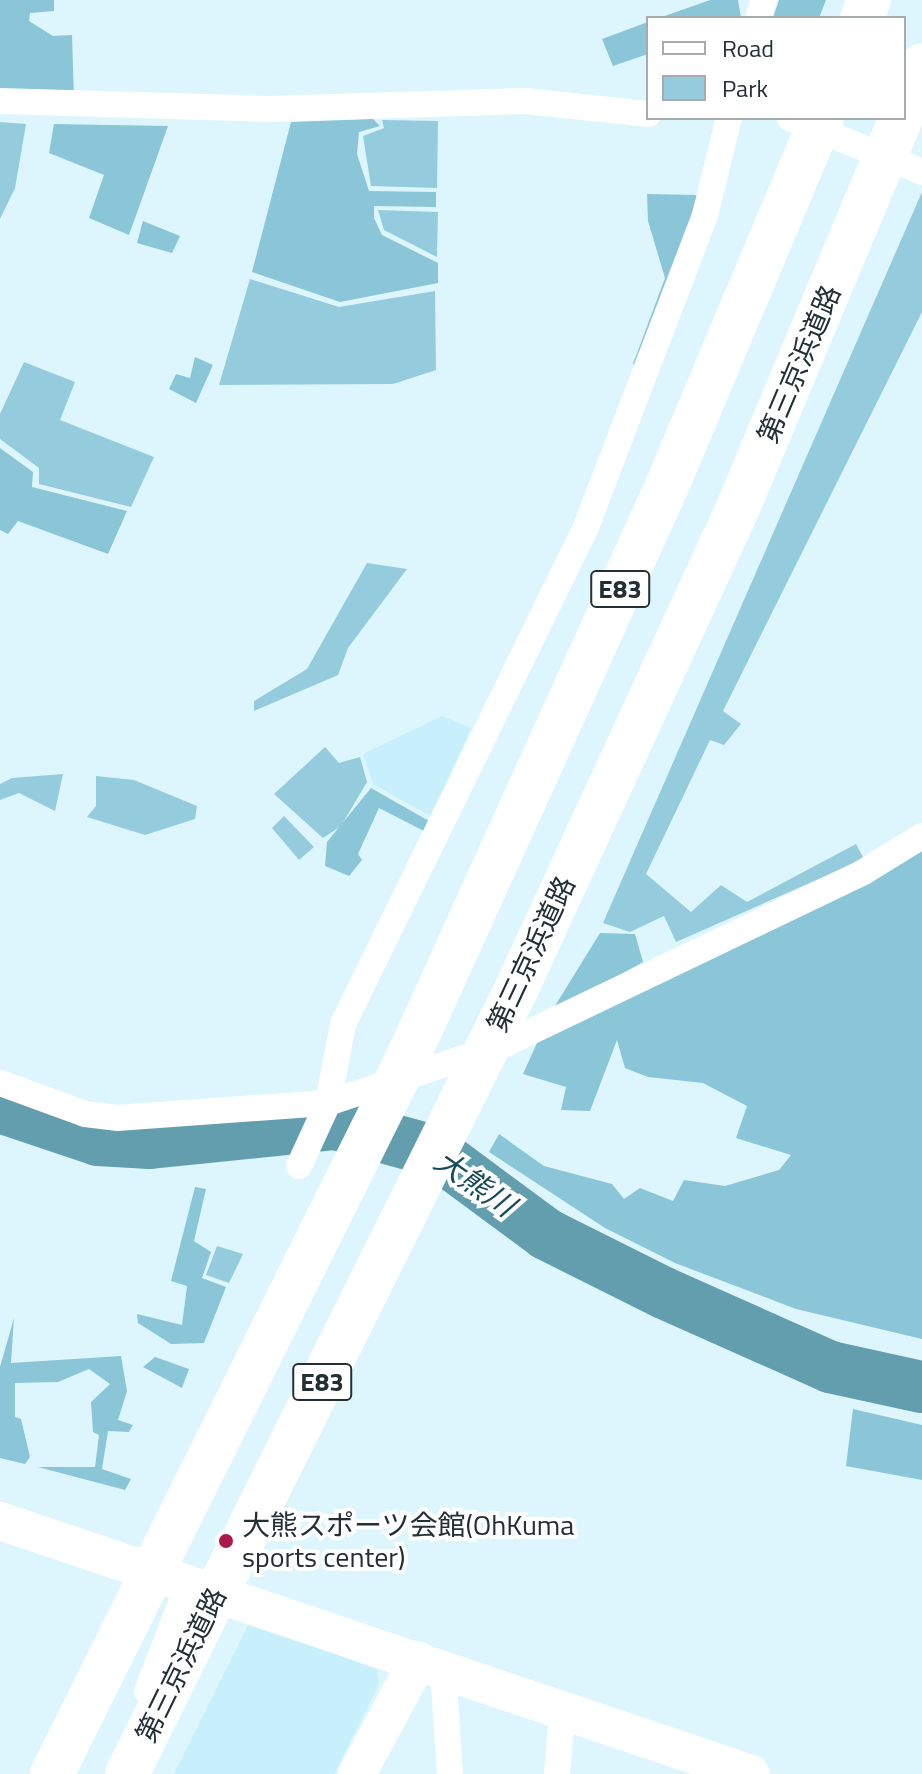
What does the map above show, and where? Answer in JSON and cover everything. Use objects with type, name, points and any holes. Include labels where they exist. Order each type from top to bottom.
[{"type":"highway","points":[[906,105],[922,65]]},
{"type":"highway","name":"E83","points":[[52,1774],[409,1055],[667,486],[821,120]]},
{"type":"highway","name":"第三京浜道路","points":[[125,1774],[516,990],[737,510],[900,120]]},
{"type":"street","points":[[0,101],[268,109],[526,101],[646,114]]},
{"type":"street","points":[[299,1166],[328,1103],[343,1024],[586,527],[705,215],[729,120]]},
{"type":"street","points":[[795,120],[922,172]]},
{"type":"street","points":[[0,1083],[85,1114],[117,1118],[328,1103],[505,1044],[862,873],[922,836]]},
{"type":"street","points":[[0,1521],[430,1664],[562,1715],[751,1774]]},
{"type":"street","points":[[125,1774],[189,1582]]},
{"type":"street","points":[[357,1774],[430,1664]]},
{"type":"street","points":[[430,1664],[450,1774]]},
{"type":"street","points":[[557,1774],[562,1715]]},
{"type":"shaded area","points":[[0,0],[54,0],[54,11],[30,13],[29,21],[53,36],[72,35],[74,99],[0,95]]},
{"type":"shaded area","points":[[710,0],[738,0],[741,16],[665,16]]},
{"type":"shaded area","points":[[779,0],[826,0],[820,16],[774,16]]},
{"type":"shaded area","points":[[646,23],[646,55],[613,66],[602,39]]},
{"type":"shaded area","points":[[373,119],[380,126],[359,132],[357,154],[369,191],[436,192],[436,207],[374,206],[374,218],[382,235],[438,263],[438,283],[340,302],[252,272],[291,122]]},
{"type":"shaded area","points":[[54,124],[168,126],[129,235],[89,218],[104,175],[49,153]]},
{"type":"shaded area","points":[[647,194],[698,195],[642,368],[633,364],[665,278],[648,221]]},
{"type":"shaded area","points":[[143,221],[180,236],[172,253],[137,243]]},
{"type":"shaded area","points":[[195,357],[213,365],[196,403],[169,389],[176,374],[190,378]]},
{"type":"shaded area","points":[[0,448],[33,472],[32,487],[127,511],[108,554],[18,521],[8,534],[0,530]]},
{"type":"shaded area","points":[[442,716],[471,728],[432,817],[373,784],[363,754]]},
{"type":"shaded area","points":[[371,788],[429,821],[424,831],[379,808],[358,854],[362,860],[349,876],[325,866],[327,842]]},
{"type":"shaded area","points":[[922,850],[922,1339],[796,1309],[675,1263],[605,1228],[489,1152],[499,1134],[544,1166],[612,1184],[624,1199],[640,1188],[673,1201],[684,1180],[725,1186],[779,1170],[791,1155],[736,1138],[747,1106],[703,1083],[648,1077],[625,1068],[617,1040],[590,1111],[561,1110],[566,1087],[523,1074],[541,1034]]},
{"type":"shaded area","points":[[600,933],[635,934],[643,962],[550,1014]]},
{"type":"shaded area","points":[[195,1187],[206,1189],[194,1241],[211,1252],[202,1278],[226,1287],[204,1343],[171,1344],[138,1323],[137,1314],[182,1325],[187,1286],[171,1281]]},
{"type":"shaded area","points":[[14,1318],[11,1363],[121,1356],[127,1391],[118,1420],[133,1425],[129,1432],[108,1431],[102,1469],[131,1479],[125,1490],[38,1467],[95,1467],[99,1435],[93,1432],[91,1402],[110,1384],[89,1369],[58,1382],[15,1383],[15,1417],[21,1419],[30,1457],[25,1464],[0,1458],[0,1367]]},
{"type":"shaded area","points":[[155,1357],[189,1369],[182,1388],[143,1367]]},
{"type":"shaded area","points":[[853,1409],[922,1425],[922,1480],[846,1466]]},
{"type":"shaded area","points":[[251,1619],[377,1670],[379,1684],[334,1774],[174,1774]]},
{"type":"green space","points":[[382,120],[438,121],[437,188],[371,186],[363,136],[384,128]]},
{"type":"green space","points":[[0,122],[26,124],[15,188],[0,219]]},
{"type":"green space","points":[[922,192],[922,312],[723,711],[741,724],[724,745],[710,740],[646,874],[691,912],[721,885],[747,902],[856,844],[864,859],[676,942],[664,916],[630,932],[603,923]]},
{"type":"green space","points":[[378,210],[438,212],[437,257],[384,230]]},
{"type":"green space","points":[[250,279],[339,307],[435,291],[436,370],[393,384],[219,385]]},
{"type":"green space","points":[[24,362],[75,382],[60,420],[154,457],[131,507],[39,484],[39,468],[0,439],[0,414]]},
{"type":"green space","points":[[367,563],[407,569],[348,648],[338,675],[254,711],[254,701],[307,669]]},
{"type":"green space","points":[[325,747],[339,763],[360,757],[367,782],[341,826],[323,838],[274,794]]},
{"type":"green space","points":[[63,774],[55,811],[19,793],[0,800],[0,784],[12,778]]},
{"type":"green space","points":[[96,776],[134,780],[197,806],[195,819],[145,835],[87,817],[96,806]]},
{"type":"green space","points":[[284,816],[314,847],[299,860],[272,828]]},
{"type":"green space","points":[[217,1246],[243,1254],[229,1283],[206,1275]]},
{"type":"waterway","name":"大熊川","points":[[0,1107],[98,1140],[150,1143],[335,1124],[434,1151],[546,1234],[664,1293],[830,1367],[922,1387]]},
{"type":"place","name":"大熊スポーツ会館(OhKuma sports center)","points":[[226,1541]]}]
